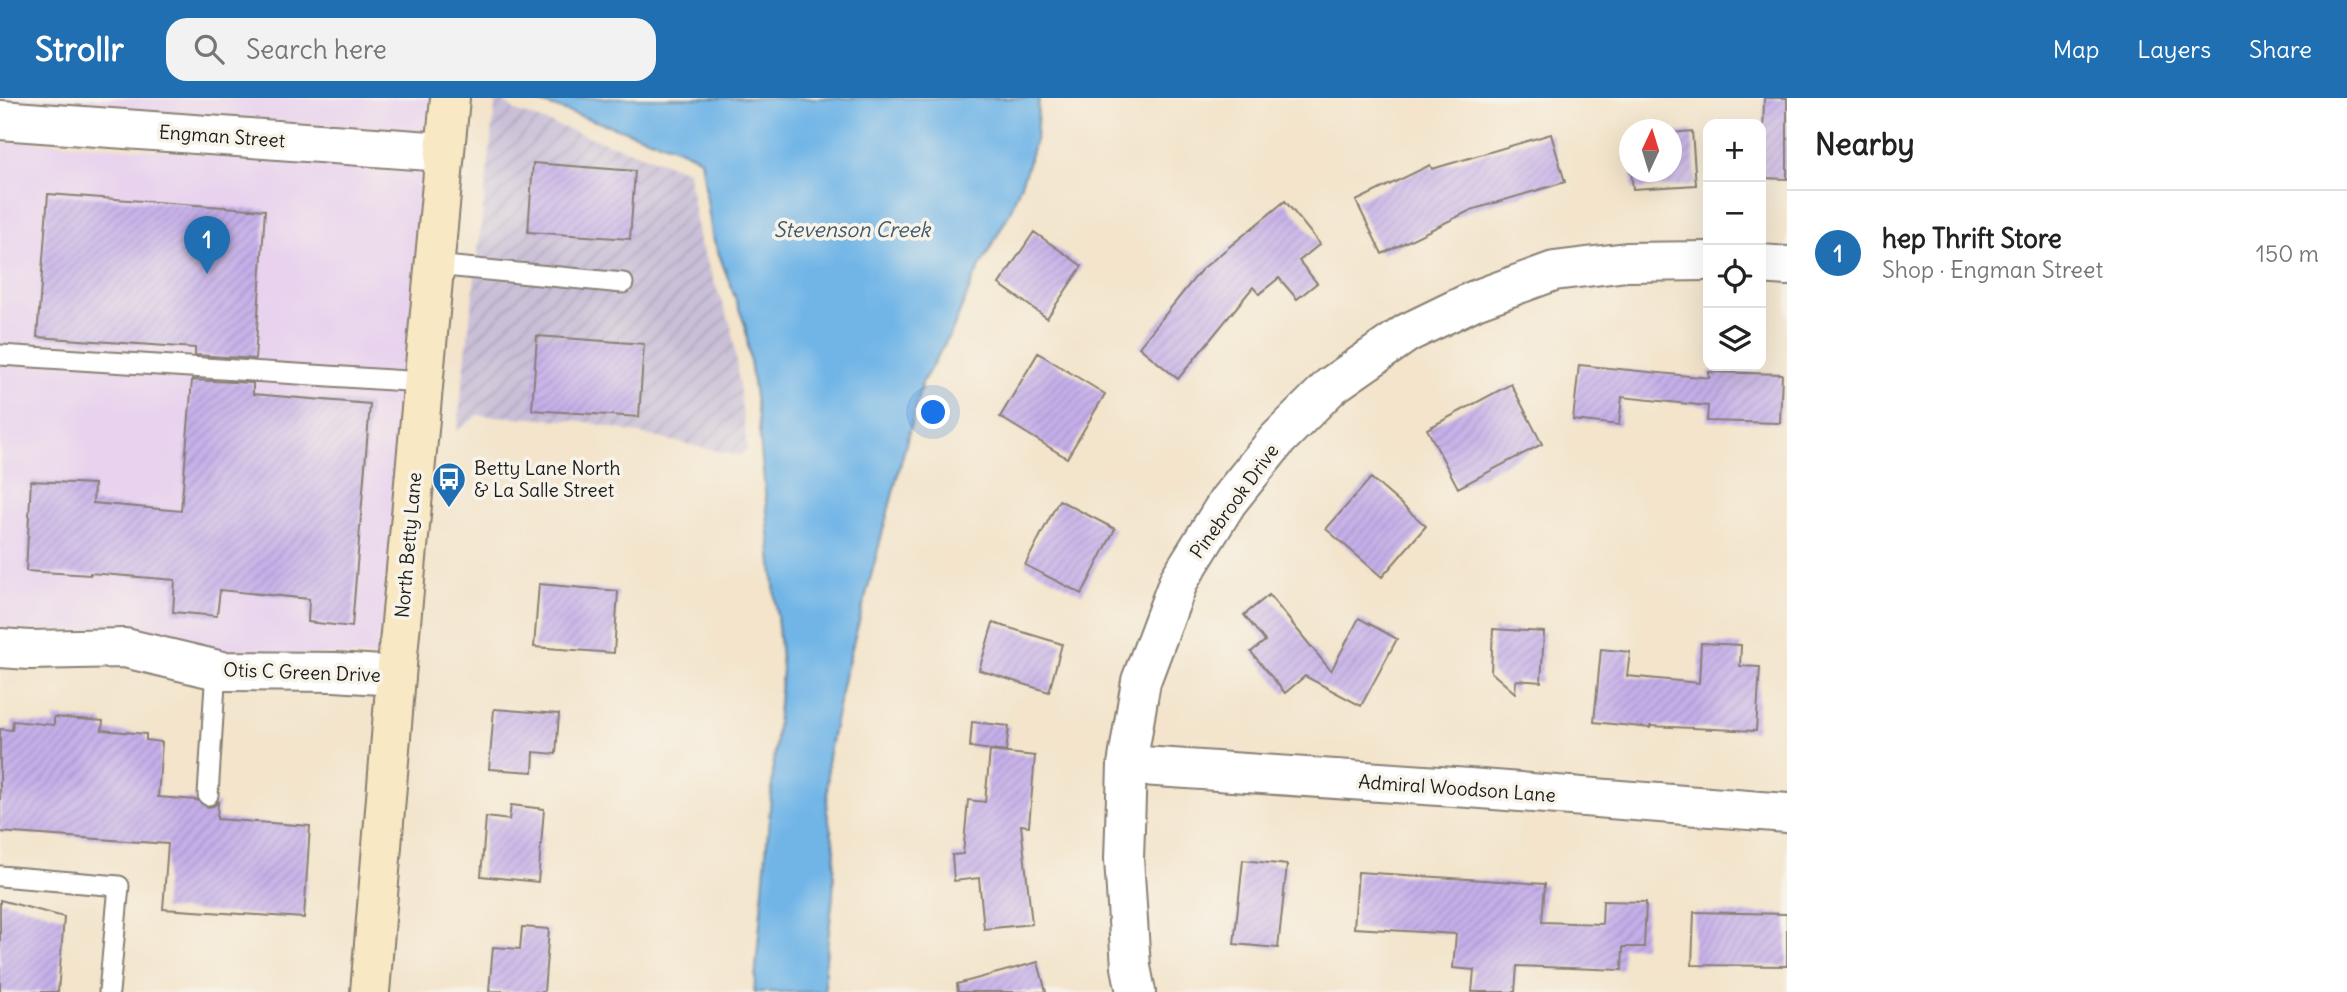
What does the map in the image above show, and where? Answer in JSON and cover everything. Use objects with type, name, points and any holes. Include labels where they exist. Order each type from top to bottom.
[{"type":"street","name":"North Betty Lane","points":[[370,992],[396,676],[450,98]]},
{"type":"street","name":"Engman Street","points":[[0,120],[444,152]]},
{"type":"street","name":"Pinebrook Drive","points":[[1136,992],[1131,967],[1124,859],[1127,765],[1141,681],[1179,580],[1237,491],[1277,440],[1331,386],[1407,333],[1475,300],[1554,271],[1627,262],[1703,261]]},
{"type":"street","points":[[1766,264],[1787,266]]},
{"type":"street","name":"Otis C Green Drive","points":[[0,648],[125,648],[216,669],[396,676]]},
{"type":"street","name":"Admiral Woodson Lane","points":[[1127,765],[1787,813]]},
{"type":"lane","points":[[434,265],[623,283]]},
{"type":"lane","points":[[0,355],[423,383]]},
{"type":"lane","points":[[208,795],[216,669]]},
{"type":"lane","points":[[0,876],[119,886],[109,992]]},
{"type":"shaded area","points":[[7,98],[433,98],[430,133],[7,102]]},
{"type":"shaded area","points":[[496,98],[500,98],[515,111],[688,171],[699,241],[732,329],[747,449],[739,456],[583,421],[478,415],[457,431]]},
{"type":"shaded area","points":[[4,139],[427,170],[381,657],[227,652],[125,629],[0,629],[0,191]]},
{"type":"water","name":"Stevenson Creek","points":[[526,98],[1039,98],[1036,137],[1010,212],[974,278],[953,329],[922,383],[843,682],[828,757],[827,812],[835,849],[825,992],[754,992],[782,669],[758,418],[745,325],[712,235],[701,159],[677,148]]},
{"type":"building","points":[[1764,98],[1787,98],[1787,179],[1766,178],[1766,119],[1763,119]]},
{"type":"building","points":[[1692,131],[1696,185],[1633,189],[1632,182],[1682,182],[1682,132]]},
{"type":"building","points":[[1551,134],[1565,182],[1471,210],[1382,254],[1356,201],[1430,165],[1432,169]]},
{"type":"building","points":[[533,163],[635,171],[630,239],[528,232]]},
{"type":"building","points":[[48,194],[265,210],[255,359],[195,355],[195,348],[37,337]]},
{"type":"building","points":[[1285,201],[1320,244],[1299,261],[1317,283],[1297,299],[1279,278],[1259,294],[1253,287],[1178,379],[1139,347],[1201,270]]},
{"type":"building","points":[[1034,232],[1082,266],[1047,318],[999,284]]},
{"type":"building","points":[[537,336],[644,344],[639,417],[532,410]]},
{"type":"building","points":[[1038,353],[1105,394],[1067,458],[1000,417]]},
{"type":"building","points":[[1579,365],[1709,378],[1709,372],[1782,374],[1780,423],[1707,421],[1708,406],[1622,397],[1619,425],[1573,420]]},
{"type":"building","points":[[192,380],[253,383],[253,394],[370,404],[352,627],[308,622],[309,599],[220,590],[217,616],[173,612],[175,580],[26,571],[31,481],[94,484],[93,503],[181,511]]},
{"type":"building","points":[[1511,384],[1542,444],[1458,488],[1427,429]]},
{"type":"building","points":[[1371,478],[1426,526],[1382,577],[1326,529]]},
{"type":"building","points":[[1059,500],[1115,529],[1082,594],[1025,565]]},
{"type":"building","points":[[539,584],[618,591],[614,653],[534,647]]},
{"type":"building","points":[[1269,595],[1331,671],[1359,618],[1397,639],[1361,706],[1305,676],[1285,693],[1251,652],[1265,641],[1244,615]]},
{"type":"building","points":[[993,623],[1062,644],[1049,692],[979,670]]},
{"type":"building","points":[[1493,629],[1544,632],[1541,682],[1516,680],[1515,693],[1491,672]]},
{"type":"building","points":[[1701,643],[1741,645],[1740,666],[1760,667],[1756,731],[1650,728],[1594,722],[1601,649],[1630,652],[1627,676],[1699,683]]},
{"type":"building","points":[[494,709],[559,714],[556,754],[534,752],[533,772],[489,769]]},
{"type":"building","points":[[54,717],[103,721],[102,730],[146,734],[146,740],[162,742],[158,797],[197,800],[207,807],[218,802],[217,819],[310,826],[304,918],[163,909],[168,844],[0,832],[0,729],[12,730],[13,721],[54,725]]},
{"type":"building","points":[[972,722],[1009,726],[1006,752],[970,747]]},
{"type":"building","points":[[990,751],[1035,756],[1029,826],[1021,825],[1032,924],[984,929],[979,878],[954,881],[952,855],[963,854],[968,800],[985,802]]},
{"type":"building","points":[[511,805],[544,809],[538,882],[481,876],[486,817],[509,820]]},
{"type":"building","points":[[1243,860],[1287,865],[1278,948],[1234,944]]},
{"type":"building","points":[[1358,872],[1545,884],[1542,922],[1602,924],[1603,901],[1646,902],[1644,947],[1623,947],[1622,970],[1517,966],[1515,992],[1472,992],[1474,970],[1453,968],[1456,934],[1354,928]]},
{"type":"building","points":[[0,900],[64,917],[58,992],[0,992]]},
{"type":"building","points":[[1694,912],[1787,914],[1787,966],[1692,965]]},
{"type":"building","points":[[522,927],[549,929],[544,992],[489,991],[493,947],[520,949]]},
{"type":"building","points":[[1038,962],[1046,992],[958,992],[957,984]]},
{"type":"place","name":"hep Thrift Store","points":[[207,274]]},
{"type":"place","name":"Betty Lane North & La Salle Street","points":[[449,509]]}]
